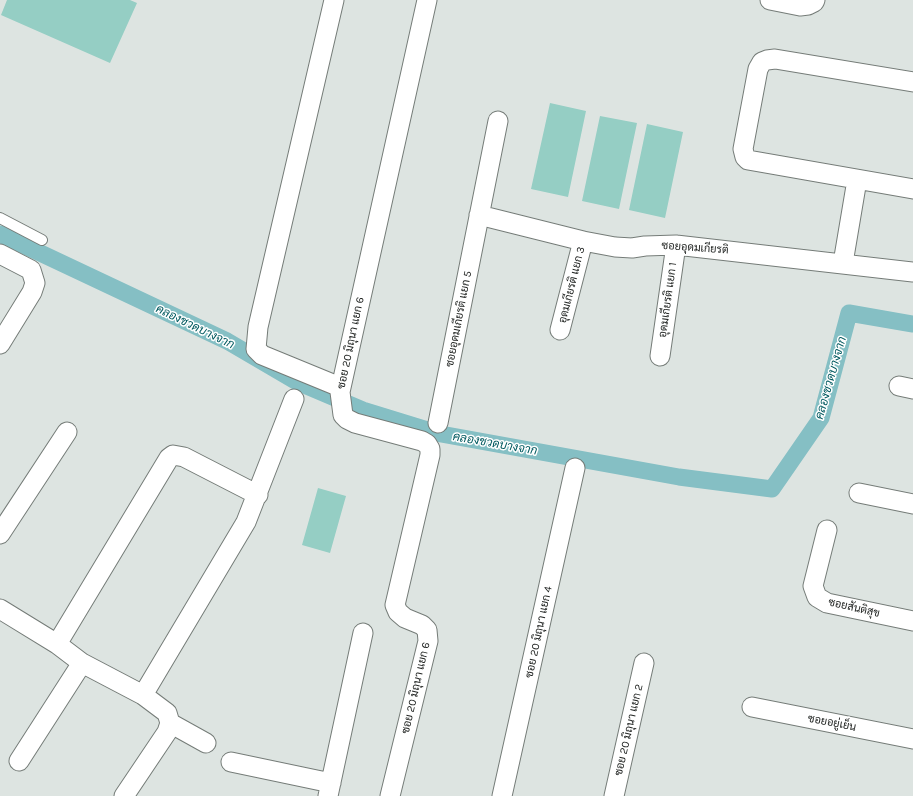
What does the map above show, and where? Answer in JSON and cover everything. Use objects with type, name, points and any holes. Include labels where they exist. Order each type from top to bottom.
[{"type":"street","points":[[334,0],[258,327],[256,349],[262,355],[340,389]]},
{"type":"street","name":"ซอย 20 มิถุนา แยก 6","points":[[390,796],[428,641],[427,630],[422,625],[405,618],[398,612],[395,605],[430,455],[430,449],[427,444],[422,441],[355,423],[347,419],[343,415],[340,389],[427,0]]},
{"type":"street","points":[[770,0],[808,3]]},
{"type":"street","points":[[913,82],[775,59],[767,60],[762,62],[758,69],[743,149],[745,157],[748,160],[913,189]]},
{"type":"street","name":"ซอยอุดมเกียรติ แยก 5","points":[[438,423],[498,121]]},
{"type":"street","points":[[844,263],[857,180]]},
{"type":"street","name":"ซอยอุดมเกียรติ","points":[[479,216],[583,241],[615,247],[632,248],[676,244],[913,272]]},
{"type":"street","name":"อุดมเกียรติ แยก 3","points":[[560,330],[583,241]]},
{"type":"street","name":"อุดมเกียรติ แยก 1","points":[[660,356],[676,244]]},
{"type":"street","points":[[0,254],[31,270],[35,283],[32,292],[0,344]]},
{"type":"street","points":[[143,695],[241,532],[258,495],[294,399]]},
{"type":"street","points":[[0,534],[67,432]]},
{"type":"street","points":[[57,644],[169,458],[173,455],[184,457],[258,495]]},
{"type":"street","name":"ซอย 20 มิถุนา แยก 4","points":[[502,796],[575,468]]},
{"type":"street","points":[[859,493],[913,504]]},
{"type":"street","name":"ซอยสันติสุข","points":[[827,530],[813,586],[817,597],[827,603],[913,621]]},
{"type":"street","points":[[0,609],[57,644],[82,663],[143,695],[167,713],[170,723],[167,732],[124,796]]},
{"type":"street","points":[[231,762],[329,789],[363,633]]},
{"type":"street","points":[[19,761],[82,663]]},
{"type":"street","name":"ซอย 20 มิถุนา แยก 2","points":[[614,796],[644,663]]},
{"type":"street","name":"ซอยอยู่เย็น","points":[[752,707],[913,739]]},
{"type":"street","points":[[170,723],[206,743]]},
{"type":"lane","points":[[0,218],[42,240]]},
{"type":"building","points":[[7,0],[130,0],[137,3],[110,63],[1,15]]},
{"type":"building","points":[[550,103],[586,111],[568,197],[531,189]]},
{"type":"building","points":[[600,116],[637,123],[619,209],[582,201]]},
{"type":"building","points":[[647,124],[683,132],[665,218],[629,210]]},
{"type":"building","points":[[318,488],[346,496],[330,553],[302,545]]},
{"type":"waterway","name":"คลองชวดบางจาก","points":[[0,234],[227,341],[297,382],[363,410],[441,434],[679,477],[772,489],[821,418],[849,313],[913,324]]}]
